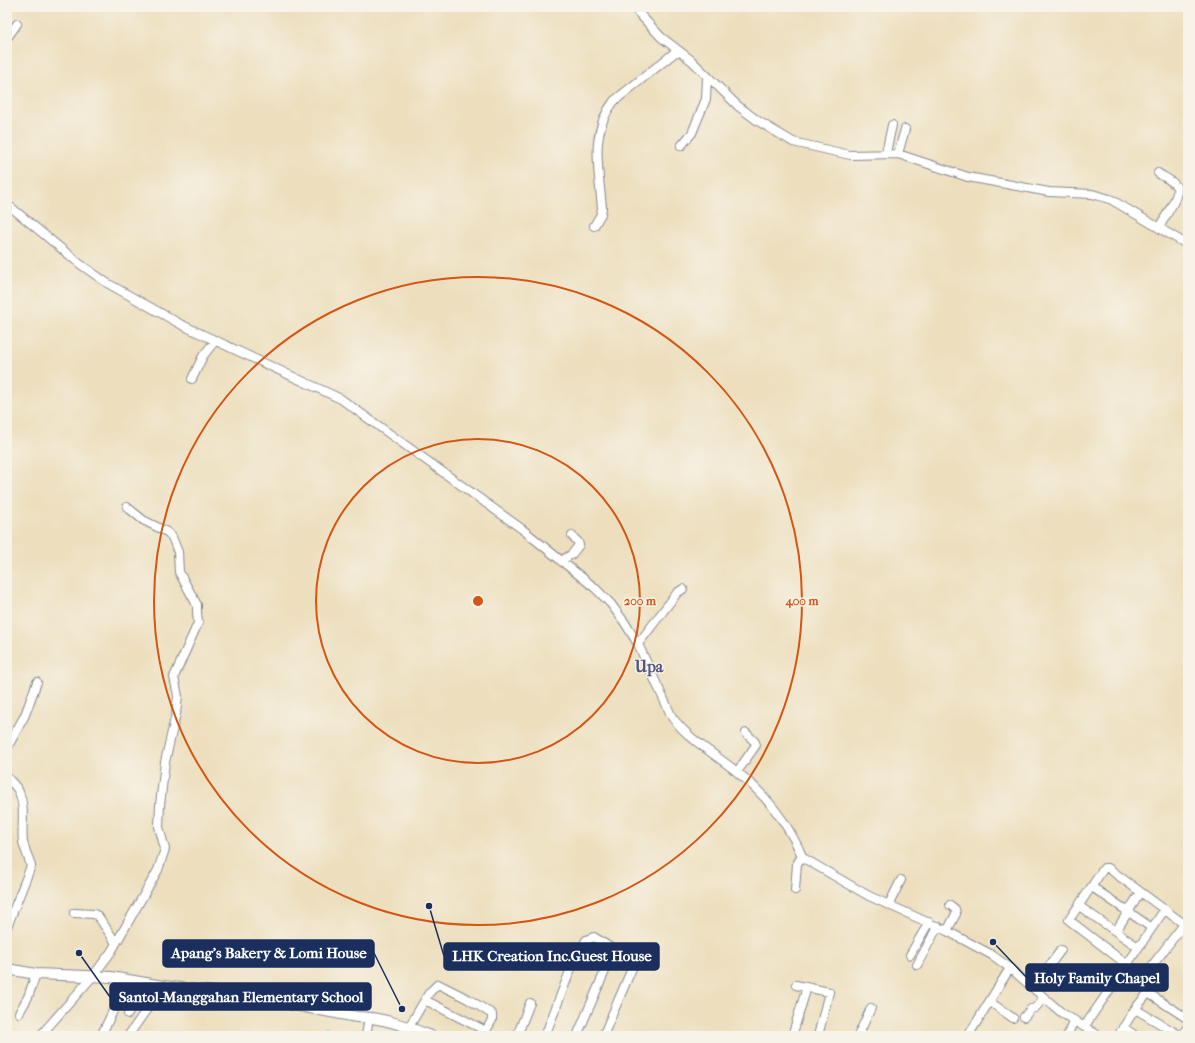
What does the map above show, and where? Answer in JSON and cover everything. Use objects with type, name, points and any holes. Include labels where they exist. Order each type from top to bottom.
[{"type":"main road","points":[[7,969],[36,974],[93,976],[139,981],[163,986],[247,996],[357,1017],[369,1017],[409,1027],[431,1036]]},
{"type":"street","points":[[633,7],[660,37],[691,60],[743,110],[793,142],[850,155],[886,153],[898,154],[968,178],[1058,194],[1092,194],[1110,199],[1188,245]]},
{"type":"street","points":[[7,38],[17,24]]},
{"type":"street","points":[[594,226],[602,208],[596,144],[608,110],[614,101],[678,50]]},
{"type":"street","points":[[681,146],[692,132],[706,99],[707,77]]},
{"type":"street","points":[[886,153],[892,125]]},
{"type":"street","points":[[898,154],[905,129]]},
{"type":"street","points":[[1158,173],[1175,184],[1178,188],[1177,195],[1159,228]]},
{"type":"street","points":[[7,204],[80,264],[107,283],[160,314],[215,341],[341,398],[421,458],[491,505],[595,588],[611,604],[638,644],[672,717],[692,740],[737,772],[765,798],[780,817],[802,856],[845,883],[938,926],[992,955],[1010,968],[1044,998],[1099,1036]]},
{"type":"street","points":[[192,379],[204,356],[215,341]]},
{"type":"street","points":[[40,1036],[93,976],[116,943],[158,870],[164,855],[163,838],[159,826],[160,805],[165,762],[176,714],[178,696],[174,677],[198,623],[196,605],[179,572],[178,552],[172,537],[167,532],[143,520],[127,507]]},
{"type":"street","points":[[562,561],[572,554],[579,545],[572,536]]},
{"type":"street","points":[[638,644],[677,593],[683,589]]},
{"type":"street","points":[[7,748],[25,715],[37,682]]},
{"type":"street","points":[[737,772],[756,745],[756,743],[746,733]]},
{"type":"street","points":[[7,777],[18,791],[22,803],[24,851],[29,858],[31,866],[10,911],[7,927]]},
{"type":"street","points":[[796,890],[797,864],[802,856]]},
{"type":"street","points":[[1107,867],[1140,893],[1184,923],[1184,926],[1145,975],[1126,964],[1070,921],[1069,918],[1092,887],[1102,869],[1107,867]]},
{"type":"street","points":[[889,904],[901,880]]},
{"type":"street","points":[[1092,887],[1152,928]]},
{"type":"street","points":[[1116,931],[1140,893]]},
{"type":"street","points":[[947,931],[956,914],[955,909],[950,905]]},
{"type":"street","points":[[1079,906],[1138,947]]},
{"type":"street","points":[[1084,1027],[1165,909]]},
{"type":"street","points":[[74,913],[94,914],[98,916],[116,943]]},
{"type":"street","points":[[910,955],[929,922]]},
{"type":"street","points":[[917,965],[938,926]]},
{"type":"street","points":[[545,1036],[570,971],[586,940],[594,937],[631,961],[633,966],[603,1036]]},
{"type":"street","points":[[577,1036],[614,950]]},
{"type":"street","points":[[1033,988],[1062,950]]},
{"type":"street","points":[[968,1036],[1010,968]]},
{"type":"street","points":[[19,1013],[28,998],[36,974]]},
{"type":"street","points":[[101,1036],[128,980]]},
{"type":"street","points":[[128,1014],[136,998],[139,981]]},
{"type":"street","points":[[409,1027],[425,1000],[434,986],[438,984],[468,999],[492,1014],[492,1020],[484,1034],[425,1000]]},
{"type":"street","points":[[796,985],[828,990],[830,993],[818,1036]]},
{"type":"street","points":[[128,1036],[163,986]]},
{"type":"street","points":[[792,1036],[807,987]]},
{"type":"street","points":[[1118,1036],[1135,1009],[1148,993],[1188,1019]]},
{"type":"street","points":[[1024,1017],[1030,1009],[1035,1008],[1044,998]]},
{"type":"street","points":[[990,1002],[1013,1018]]},
{"type":"street","points":[[517,1036],[530,1003]]},
{"type":"street","points":[[858,1036],[871,1008]]},
{"type":"street","points":[[1135,1009],[1181,1036],[1188,1026]]},
{"type":"street","points":[[366,1036],[369,1017]]},
{"type":"street","points":[[1067,1036],[1074,1020]]},
{"type":"street","points":[[1123,1027],[1136,1036]]},
{"type":"waterway","points":[[323,1036],[326,1027]]},
{"type":"place","name":"LHK Creation Inc.Guest House","points":[[429,906]]},
{"type":"place","name":"Holy Family Chapel","points":[[993,942]]},
{"type":"place","name":"Santol-Manggahan Elementary School","points":[[79,953]]},
{"type":"place","name":"Apang's Bakery & Lomi House","points":[[402,1009]]},
{"type":"district","name":"Upa","points":[[649,666]]}]
